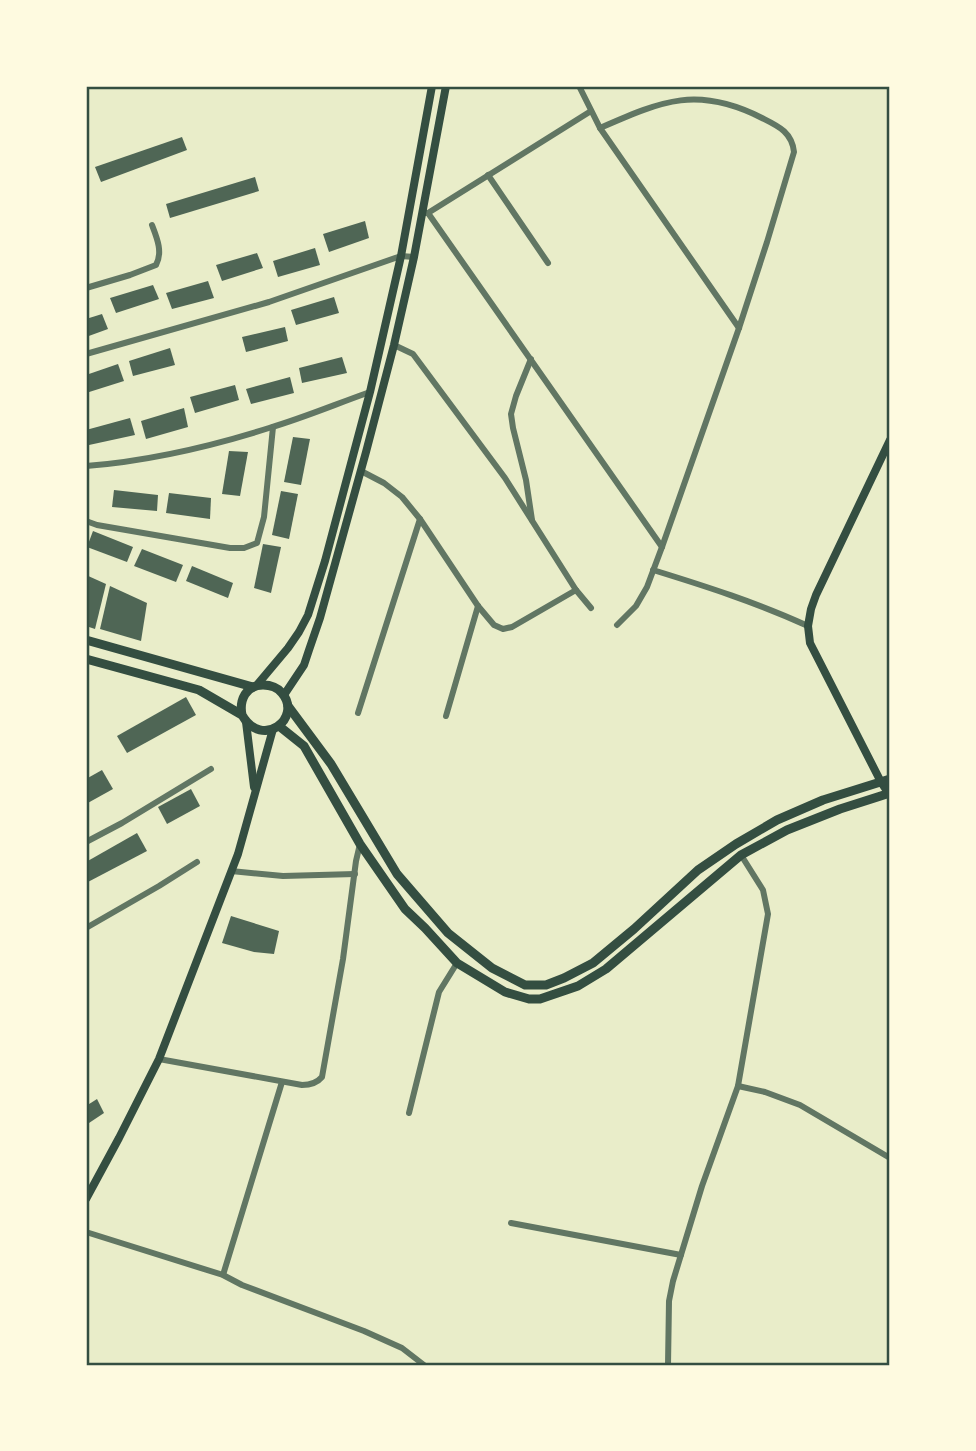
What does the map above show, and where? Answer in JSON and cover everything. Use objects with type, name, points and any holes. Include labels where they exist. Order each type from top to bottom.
[{"type":"main road","points":[[255,790],[240,707],[242,699],[288,648],[308,615],[325,561],[370,392],[401,256],[432,86]]},
{"type":"main road","points":[[284,695],[304,664],[320,618],[361,471],[426,213],[446,86]]},
{"type":"main road","points":[[86,659],[199,690],[244,719],[254,729],[264,731],[276,728],[304,746],[360,844],[405,909],[457,963],[505,992],[529,999],[540,999],[578,986],[606,969],[741,855],[787,830],[889,793],[810,643],[808,626],[816,595],[890,440]]},
{"type":"main road","points":[[86,640],[255,686],[268,684],[277,688],[331,764],[397,874],[448,933],[492,968],[525,985],[546,985],[593,963],[698,870],[777,820],[823,800],[885,781]]},
{"type":"main road","points":[[86,1199],[159,1059],[231,871],[276,728],[286,718],[288,706]]},
{"type":"street","points":[[579,86],[600,128],[739,328]]},
{"type":"street","points":[[600,128],[654,105],[685,99],[707,100],[752,113],[779,127],[788,134],[794,152],[768,242],[663,547],[636,606],[617,625]]},
{"type":"street","points":[[591,111],[426,213],[663,547]]},
{"type":"street","points":[[488,175],[548,263]]},
{"type":"street","points":[[86,288],[156,265],[160,251],[152,225]]},
{"type":"street","points":[[86,354],[269,302],[401,256],[414,257]]},
{"type":"street","points":[[394,345],[413,355],[505,478],[576,590],[592,608]]},
{"type":"street","points":[[531,359],[512,414],[533,524]]},
{"type":"street","points":[[86,466],[179,453],[273,427],[370,392]]},
{"type":"street","points":[[86,521],[230,548],[244,548],[257,543],[264,517],[273,427]]},
{"type":"street","points":[[361,471],[384,483],[402,497],[494,625],[503,629],[512,627],[576,590]]},
{"type":"street","points":[[358,713],[420,519]]},
{"type":"street","points":[[653,570],[706,586],[808,626]]},
{"type":"street","points":[[446,716],[478,606]]},
{"type":"street","points":[[86,842],[211,769]]},
{"type":"street","points":[[159,1059],[282,1082],[309,1085],[318,1082],[322,1077],[344,959],[360,844]]},
{"type":"street","points":[[668,1365],[669,1301],[673,1281],[702,1186],[738,1086],[768,914],[763,890],[741,855]]},
{"type":"street","points":[[86,928],[197,862]]},
{"type":"street","points":[[231,871],[283,876],[355,874]]},
{"type":"street","points":[[409,1113],[439,992],[457,963]]},
{"type":"street","points":[[223,1275],[282,1082]]},
{"type":"street","points":[[738,1086],[765,1092],[800,1105],[890,1158]]},
{"type":"street","points":[[510,1223],[681,1255]]},
{"type":"street","points":[[86,1231],[223,1275],[402,1348],[424,1365]]},
{"type":"building","points":[[182,137],[187,150],[101,182],[95,167]]},
{"type":"building","points":[[255,177],[259,191],[170,218],[166,204]]},
{"type":"building","points":[[365,221],[369,238],[329,252],[323,234]]},
{"type":"building","points":[[315,248],[320,265],[278,277],[273,261]]},
{"type":"building","points":[[257,253],[263,268],[222,281],[216,265]]},
{"type":"building","points":[[208,281],[214,298],[172,309],[166,293]]},
{"type":"building","points":[[153,285],[159,299],[116,313],[110,298]]},
{"type":"building","points":[[334,297],[339,313],[296,325],[291,310]]},
{"type":"building","points":[[102,314],[108,329],[86,337],[86,319]]},
{"type":"building","points":[[285,327],[288,341],[246,352],[242,337]]},
{"type":"building","points":[[170,348],[175,365],[133,376],[129,361]]},
{"type":"building","points":[[342,357],[347,373],[302,383],[299,368]]},
{"type":"building","points":[[118,364],[124,381],[86,393],[86,375]]},
{"type":"building","points":[[290,377],[294,393],[251,404],[246,389]]},
{"type":"building","points":[[235,385],[239,400],[195,413],[190,397]]},
{"type":"building","points":[[184,408],[188,427],[146,439],[141,421]]},
{"type":"building","points":[[130,418],[135,435],[89,445],[86,430]]},
{"type":"building","points":[[293,437],[310,439],[301,485],[284,482]]},
{"type":"building","points":[[229,451],[248,452],[240,496],[222,494]]},
{"type":"building","points":[[114,490],[158,495],[157,511],[112,507]]},
{"type":"building","points":[[281,491],[298,494],[289,539],[272,535]]},
{"type":"building","points":[[169,493],[211,498],[210,519],[166,513]]},
{"type":"building","points":[[93,531],[133,547],[127,562],[87,547]]},
{"type":"building","points":[[263,544],[281,547],[271,593],[254,588]]},
{"type":"building","points":[[142,549],[183,565],[176,582],[134,566]]},
{"type":"building","points":[[192,566],[233,583],[228,598],[186,581]]},
{"type":"building","points":[[86,575],[106,584],[95,629],[86,626]]},
{"type":"building","points":[[110,586],[147,603],[141,641],[100,629]]},
{"type":"building","points":[[186,697],[196,715],[127,753],[117,736]]},
{"type":"building","points":[[102,770],[113,789],[86,804],[86,779]]},
{"type":"building","points":[[191,789],[200,806],[167,824],[158,807]]},
{"type":"building","points":[[137,833],[147,851],[86,883],[86,862]]},
{"type":"building","points":[[231,916],[279,931],[274,954],[254,952],[222,943]]},
{"type":"building","points":[[97,1099],[104,1113],[86,1125],[86,1106]]}]
